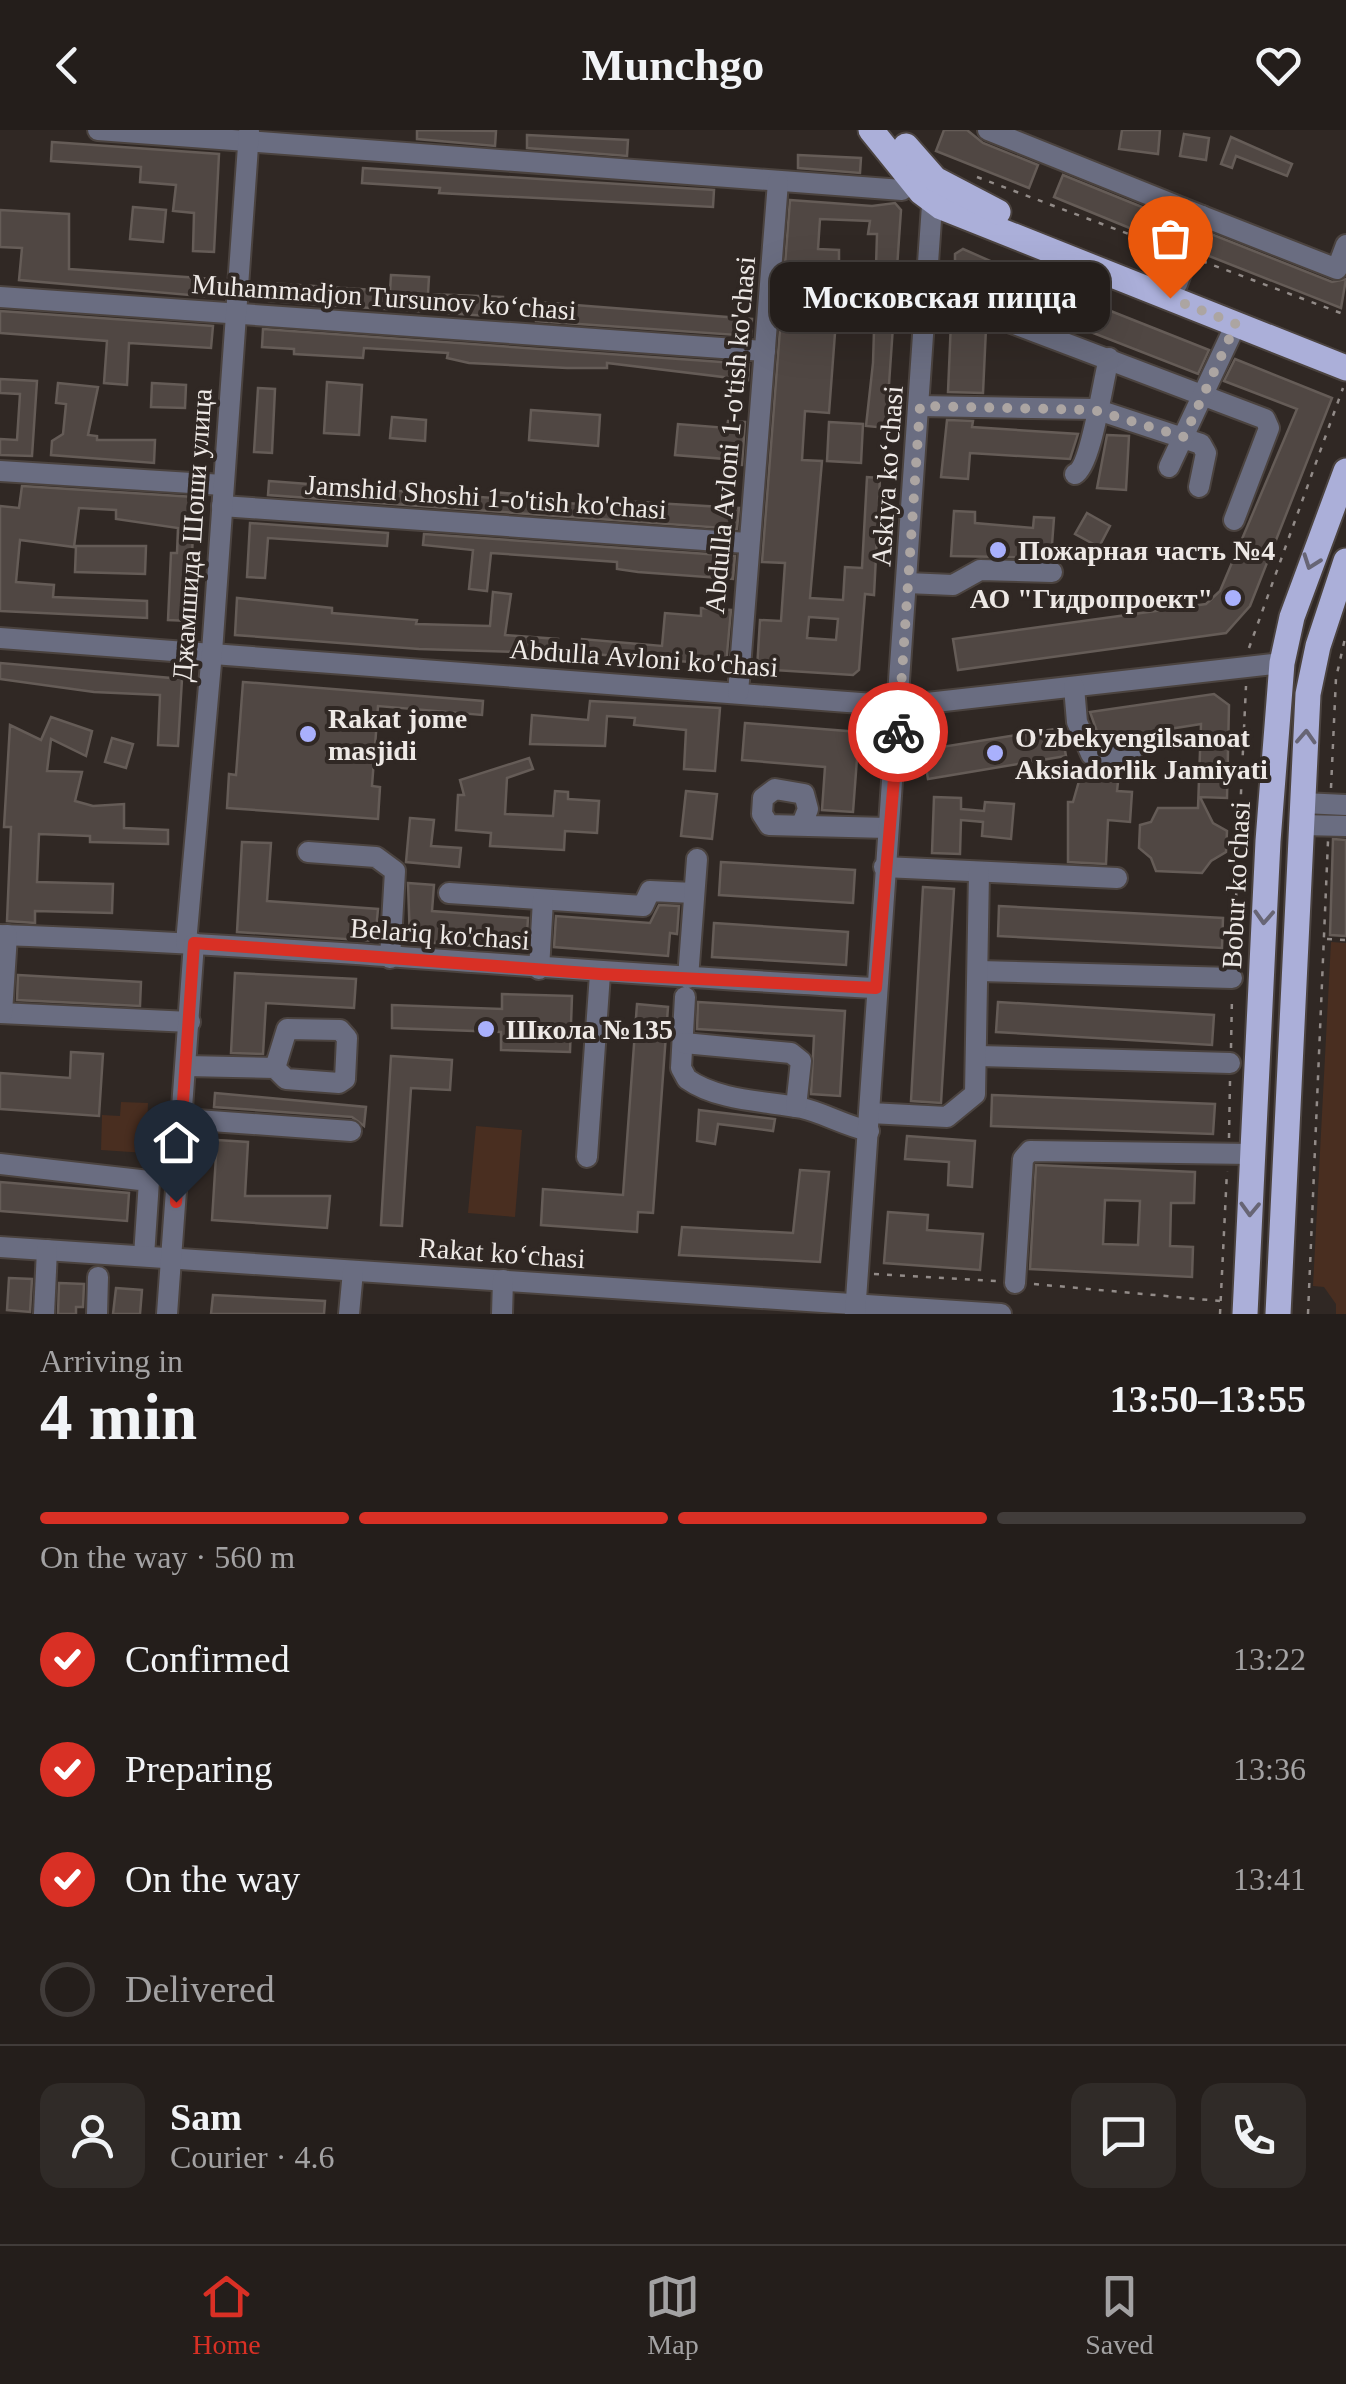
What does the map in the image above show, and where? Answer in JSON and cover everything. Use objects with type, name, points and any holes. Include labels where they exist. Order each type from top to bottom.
[{"type":"main road","points":[[871,130],[926,183],[1345,377]]},
{"type":"main road","points":[[904,134],[926,183],[1346,351]]},
{"type":"main road","name":"Bobur ko'chasi","points":[[1246,1314],[1268,841],[1282,663],[1292,617],[1346,471]]},
{"type":"main road","points":[[1278,1314],[1311,677],[1346,560]]},
{"type":"main road","points":[[1268,841],[1284,850],[1302,824]]},
{"type":"main road","points":[[1255,1077],[1273,1070],[1288,1080]]},
{"type":"street","points":[[98,130],[249,136],[902,190],[926,183]]},
{"type":"street","points":[[988,130],[1337,268],[1346,245]]},
{"type":"street","name":"Джамшида Шоши улица","points":[[167,1314],[249,136]]},
{"type":"street","name":"Abdulla Avloni 1-o'tish ko'chasi","points":[[738,693],[778,182]]},
{"type":"street","name":"Askiya koʻchasi","points":[[855,1309],[920,406],[926,183]]},
{"type":"street","points":[[1177,284],[1202,216]]},
{"type":"street","name":"Muhammadjon Tursunov koʻchasi","points":[[0,296],[764,351]]},
{"type":"street","points":[[976,309],[1205,393],[1268,422],[1234,520]]},
{"type":"street","points":[[1169,467],[1236,324]]},
{"type":"street","points":[[1075,474],[1088,461],[1094,410],[1109,358]]},
{"type":"street","points":[[920,406],[1094,410],[1201,444],[1206,453],[1198,487]]},
{"type":"street","name":"Jamshid Shoshi 1-o'tish ko'chasi","points":[[0,471],[747,543]]},
{"type":"street","points":[[908,583],[952,585],[980,570],[1052,572]]},
{"type":"street","name":"Abdulla Avloni ko'chasi","points":[[0,638],[900,706],[1282,663]]},
{"type":"street","points":[[1074,687],[1077,722],[1091,754],[1132,754]]},
{"type":"street","points":[[1302,824],[1338,815]]},
{"type":"street","points":[[802,824],[888,828]]},
{"type":"street","points":[[308,852],[376,857],[395,871],[390,958]]},
{"type":"street","points":[[697,859],[682,1068],[695,1085],[796,1108],[834,1124],[947,1117],[958,1112],[975,1094],[979,872]]},
{"type":"street","points":[[884,867],[1116,878]]},
{"type":"street","points":[[450,893],[643,906],[650,891],[694,893]]},
{"type":"street","points":[[539,969],[543,900]]},
{"type":"street","points":[[3,935],[1,1013],[190,1022]]},
{"type":"street","name":"Belariq ko'chasi","points":[[3,935],[190,943],[539,969],[686,988],[876,988]]},
{"type":"street","points":[[979,971],[1232,978]]},
{"type":"street","points":[[587,1157],[600,974]]},
{"type":"street","points":[[684,1042],[791,1053],[800,1060],[796,1108]]},
{"type":"street","points":[[978,1056],[1230,1063]]},
{"type":"street","points":[[186,1066],[274,1068]]},
{"type":"street","points":[[183,1120],[351,1131]]},
{"type":"street","points":[[1015,1283],[1022,1159],[1030,1151],[1252,1154]]},
{"type":"street","points":[[0,1164],[149,1180],[144,1256]]},
{"type":"street","name":"Rakat koʻchasi","points":[[0,1246],[660,1291],[855,1309],[1001,1314]]},
{"type":"street","points":[[44,1314],[47,1250]]},
{"type":"street","points":[[349,1314],[353,1271]]},
{"type":"street","points":[[97,1314],[98,1277]]},
{"type":"street","points":[[502,1314],[503,1280]]},
{"type":"street","points":[[659,1314],[660,1291]]},
{"type":"path","points":[[966,173],[1346,315]]},
{"type":"path","points":[[1249,641],[1345,377]]},
{"type":"path","points":[[1308,1314],[1325,939],[1338,815],[1336,678],[1345,638]]},
{"type":"path","points":[[1325,939],[1346,940]]},
{"type":"path","points":[[858,1272],[1221,1301]]},
{"type":"shaded area","points":[[1331,942],[1346,943],[1346,1314],[1336,1314],[1336,1304],[1324,1287],[1313,1286]]},
{"type":"shaded area","points":[[121,1102],[148,1103],[146,1153],[101,1150],[102,1115],[120,1116]]},
{"type":"shaded area","points":[[476,1126],[522,1130],[515,1217],[468,1213]]},
{"type":"building","points":[[417,130],[496,131],[495,146],[417,139]]},
{"type":"building","points":[[944,130],[967,130],[983,143],[1038,165],[1029,188],[936,151]]},
{"type":"building","points":[[1122,130],[1160,130],[1158,154],[1119,149]]},
{"type":"building","points":[[1184,134],[1209,138],[1206,160],[1180,156]]},
{"type":"building","points":[[527,135],[628,140],[627,156],[527,148]]},
{"type":"building","points":[[1231,137],[1292,164],[1287,176],[1236,156],[1232,168],[1221,164]]},
{"type":"building","points":[[52,142],[219,154],[214,252],[193,251],[194,213],[173,211],[176,185],[140,182],[141,167],[51,161]]},
{"type":"building","points":[[798,155],[861,158],[860,173],[798,168]]},
{"type":"building","points":[[363,168],[714,190],[713,207],[439,193],[440,188],[362,183]]},
{"type":"building","points":[[1063,175],[1184,224],[1176,247],[1054,197]]},
{"type":"building","points":[[790,200],[872,206],[895,203],[901,210],[886,428],[866,426],[873,363],[877,234],[868,234],[870,221],[820,219],[818,249],[839,250],[829,413],[805,411],[802,460],[822,461],[810,598],[843,600],[845,567],[862,568],[867,477],[880,478],[874,595],[865,594],[859,670],[853,675],[757,669],[760,620],[781,621],[785,563],[762,562]],"holes":[[[809,617],[838,619],[836,640],[807,638]]]},
{"type":"building","points":[[133,207],[166,210],[163,242],[130,239]]},
{"type":"building","points":[[0,210],[69,214],[69,269],[214,279],[212,297],[19,280],[22,248],[0,247]]},
{"type":"building","points":[[1211,234],[1332,282],[1346,279],[1341,308],[1204,254]]},
{"type":"building","points":[[963,249],[1070,296],[1060,321],[975,287],[955,286],[955,254]]},
{"type":"building","points":[[391,275],[429,277],[428,294],[503,297],[502,317],[269,301],[270,283],[390,291]]},
{"type":"building","points":[[537,302],[752,319],[751,336],[536,321]]},
{"type":"building","points":[[1093,304],[1209,350],[1198,374],[1083,329]]},
{"type":"building","points":[[0,311],[213,326],[211,348],[129,343],[127,385],[104,383],[107,341],[0,333]]},
{"type":"building","points":[[951,321],[986,328],[983,393],[948,392]]},
{"type":"building","points":[[263,329],[749,364],[748,380],[607,363],[607,368],[567,368],[469,363],[447,358],[448,353],[364,348],[363,358],[294,354],[294,349],[262,347]]},
{"type":"building","name":"АО \"Гидропроект\"","points":[[1235,359],[1332,398],[1250,606],[1226,633],[958,670],[953,639],[1206,604],[1220,591],[1297,409],[1224,381]]},
{"type":"building","points":[[0,379],[37,381],[32,456],[0,455],[0,439],[17,440],[20,394],[0,393]]},
{"type":"building","points":[[327,382],[362,385],[359,435],[324,433]]},
{"type":"building","points":[[58,383],[98,387],[88,435],[97,436],[97,440],[155,440],[154,463],[51,455],[52,441],[63,434],[66,404],[56,403]]},
{"type":"building","points":[[152,383],[186,385],[185,408],[151,407]]},
{"type":"building","points":[[258,388],[275,389],[272,453],[254,452]]},
{"type":"building","points":[[531,410],[600,415],[598,446],[529,440]]},
{"type":"building","points":[[392,417],[426,420],[425,441],[390,438]]},
{"type":"building","points":[[947,420],[973,421],[972,427],[1078,434],[1070,459],[970,453],[968,479],[941,477]]},
{"type":"building","points":[[728,421],[745,422],[742,465],[724,464],[725,459],[675,455],[678,424],[727,428]]},
{"type":"building","points":[[829,422],[863,424],[861,463],[827,461]]},
{"type":"building","points":[[1107,435],[1129,436],[1126,490],[1097,488]]},
{"type":"building","points":[[269,481],[493,498],[494,492],[525,495],[524,501],[603,505],[604,500],[739,508],[737,529],[268,495]]},
{"type":"building","points":[[22,486],[194,497],[190,621],[168,620],[171,553],[177,553],[178,528],[116,519],[116,510],[79,508],[74,547],[20,540],[16,582],[54,585],[53,597],[147,601],[147,618],[0,611],[0,506],[19,508]]},
{"type":"building","points":[[954,511],[975,512],[975,523],[1033,528],[1034,517],[1054,518],[1051,558],[951,556]]},
{"type":"building","points":[[1087,513],[1110,526],[1099,547],[1075,534]]},
{"type":"building","points":[[250,523],[388,533],[387,546],[268,538],[265,578],[247,577]]},
{"type":"building","points":[[424,534],[735,556],[733,579],[617,569],[617,562],[491,553],[487,591],[469,589],[473,550],[423,545]]},
{"type":"building","points":[[76,546],[146,546],[145,574],[75,572]]},
{"type":"building","points":[[493,592],[511,594],[505,635],[558,639],[557,653],[419,649],[235,635],[237,598],[332,608],[332,613],[417,620],[416,624],[490,626]]},
{"type":"building","points":[[701,608],[731,610],[726,665],[581,653],[582,639],[662,646],[665,613],[701,616]]},
{"type":"building","points":[[0,663],[182,679],[178,746],[158,745],[160,695],[94,692],[0,679]]},
{"type":"building","name":"Rakat jome masjidi","points":[[243,682],[483,701],[482,715],[378,706],[372,786],[380,787],[378,819],[227,808],[229,774],[236,775]]},
{"type":"building","points":[[1214,694],[1229,705],[1227,798],[1200,797],[1213,823],[1227,831],[1226,852],[1211,861],[1202,873],[1156,871],[1151,858],[1139,848],[1140,825],[1151,822],[1158,808],[1198,808],[1201,724],[1100,740],[1090,712]]},
{"type":"building","points":[[590,701],[720,708],[715,771],[684,769],[686,730],[634,725],[635,718],[607,716],[605,746],[530,744],[532,715],[588,720]]},
{"type":"building","points":[[51,717],[92,731],[86,756],[51,739],[47,771],[82,772],[75,801],[93,806],[124,804],[124,828],[168,830],[168,844],[90,842],[90,836],[39,834],[37,882],[113,884],[112,913],[35,911],[35,923],[7,921],[11,827],[4,827],[10,725],[41,740]]},
{"type":"building","points":[[745,723],[859,732],[853,812],[822,810],[825,767],[742,760]]},
{"type":"building","name":"O'zbekyengilsanoat Aksiadorlik Jamiyati","points":[[1061,728],[1066,756],[928,779],[923,750]]},
{"type":"building","points":[[112,738],[133,744],[126,768],[105,762]]},
{"type":"building","points":[[529,758],[533,769],[507,778],[505,814],[553,816],[555,791],[568,792],[568,799],[599,801],[597,833],[565,831],[564,850],[490,846],[491,833],[456,830],[458,795],[464,795],[460,780]]},
{"type":"building","points":[[1081,774],[1104,776],[1104,781],[1118,782],[1117,791],[1132,792],[1130,822],[1108,820],[1106,864],[1068,862],[1068,802],[1073,802]]},
{"type":"building","points":[[686,791],[717,794],[712,839],[681,836]]},
{"type":"building","points":[[934,797],[961,798],[961,809],[984,811],[985,802],[1014,804],[1011,839],[982,836],[983,822],[961,820],[960,854],[932,853]]},
{"type":"building","points":[[410,818],[434,820],[431,846],[461,848],[459,867],[406,862]]},
{"type":"building","points":[[1333,839],[1346,840],[1346,936],[1330,935]]},
{"type":"building","points":[[242,842],[271,843],[267,901],[378,909],[375,941],[237,932]]},
{"type":"building","points":[[721,862],[855,870],[853,903],[719,895]]},
{"type":"building","points":[[408,883],[434,885],[432,911],[528,918],[526,950],[410,941]]},
{"type":"building","points":[[923,887],[954,889],[941,1103],[911,1101]]},
{"type":"building","points":[[659,905],[679,906],[677,934],[670,933],[668,956],[554,947],[556,916],[650,923]]},
{"type":"building","points":[[999,906],[1223,918],[1222,948],[998,936]]},
{"type":"building","points":[[714,923],[848,932],[846,965],[712,957]]},
{"type":"building","points":[[235,973],[356,979],[354,1008],[266,1003],[263,1054],[231,1053]]},
{"type":"building","points":[[18,975],[141,982],[140,1006],[17,1000]]},
{"type":"building","points":[[502,994],[572,996],[570,1052],[501,1050],[501,1032],[392,1028],[392,1005],[502,1009]]},
{"type":"building","points":[[698,1002],[845,1011],[840,1096],[811,1094],[814,1036],[697,1029]]},
{"type":"building","points":[[998,1002],[1214,1015],[1212,1045],[996,1032]]},
{"type":"building","points":[[637,1004],[668,1007],[653,1213],[638,1212],[637,1232],[541,1225],[543,1189],[623,1195]]},
{"type":"building","points":[[71,1052],[103,1054],[99,1116],[0,1109],[0,1073],[70,1078]]},
{"type":"building","points":[[391,1056],[452,1060],[450,1090],[411,1088],[402,1226],[381,1225]]},
{"type":"building","points":[[215,1093],[366,1107],[364,1126],[352,1117],[214,1107]]},
{"type":"building","points":[[992,1095],[1215,1104],[1213,1134],[991,1126]]},
{"type":"building","points":[[699,1110],[775,1119],[773,1131],[718,1124],[715,1144],[697,1141]]},
{"type":"building","points":[[907,1136],[975,1141],[972,1187],[948,1185],[949,1162],[905,1159]]},
{"type":"building","points":[[217,1140],[248,1142],[245,1196],[330,1196],[327,1228],[212,1220]]},
{"type":"building","points":[[1036,1165],[1195,1172],[1194,1203],[1171,1203],[1170,1246],[1193,1247],[1192,1277],[1030,1269]],"holes":[[[1105,1200],[1140,1201],[1138,1245],[1103,1244]]]},
{"type":"building","points":[[800,1170],[829,1172],[820,1262],[679,1255],[682,1227],[793,1233]]},
{"type":"building","points":[[0,1182],[129,1193],[127,1221],[0,1211]]},
{"type":"building","points":[[888,1212],[928,1215],[927,1230],[983,1234],[980,1270],[884,1263]]},
{"type":"building","points":[[9,1278],[32,1279],[30,1312],[7,1310]]},
{"type":"building","points":[[59,1283],[84,1284],[83,1307],[76,1307],[76,1314],[58,1314]]},
{"type":"building","points":[[116,1288],[142,1290],[140,1314],[113,1314]]},
{"type":"building","points":[[213,1295],[325,1301],[324,1314],[211,1314]]},
{"type":"way so far","points":[[898,732],[920,406],[1094,410],[1184,437],[1236,324],[1170,298]]},
{"type":"place","name":"Московская пицца","points":[[1170,298]]},
{"type":"place","name":"Пожарная часть №4","points":[[998,550]]},
{"type":"place","name":"АО \"Гидропроект\"","points":[[1233,598]]},
{"type":"place","name":"Rakat jome masjidi","points":[[308,734]]},
{"type":"place","name":"O'zbekyengilsanoat Aksiadorlik Jamiyati","points":[[995,753]]},
{"type":"place","name":"Школа №135","points":[[486,1029]]},
{"type":"route","points":[[176,1202],[194,943],[600,974],[876,988],[898,732]]}]
